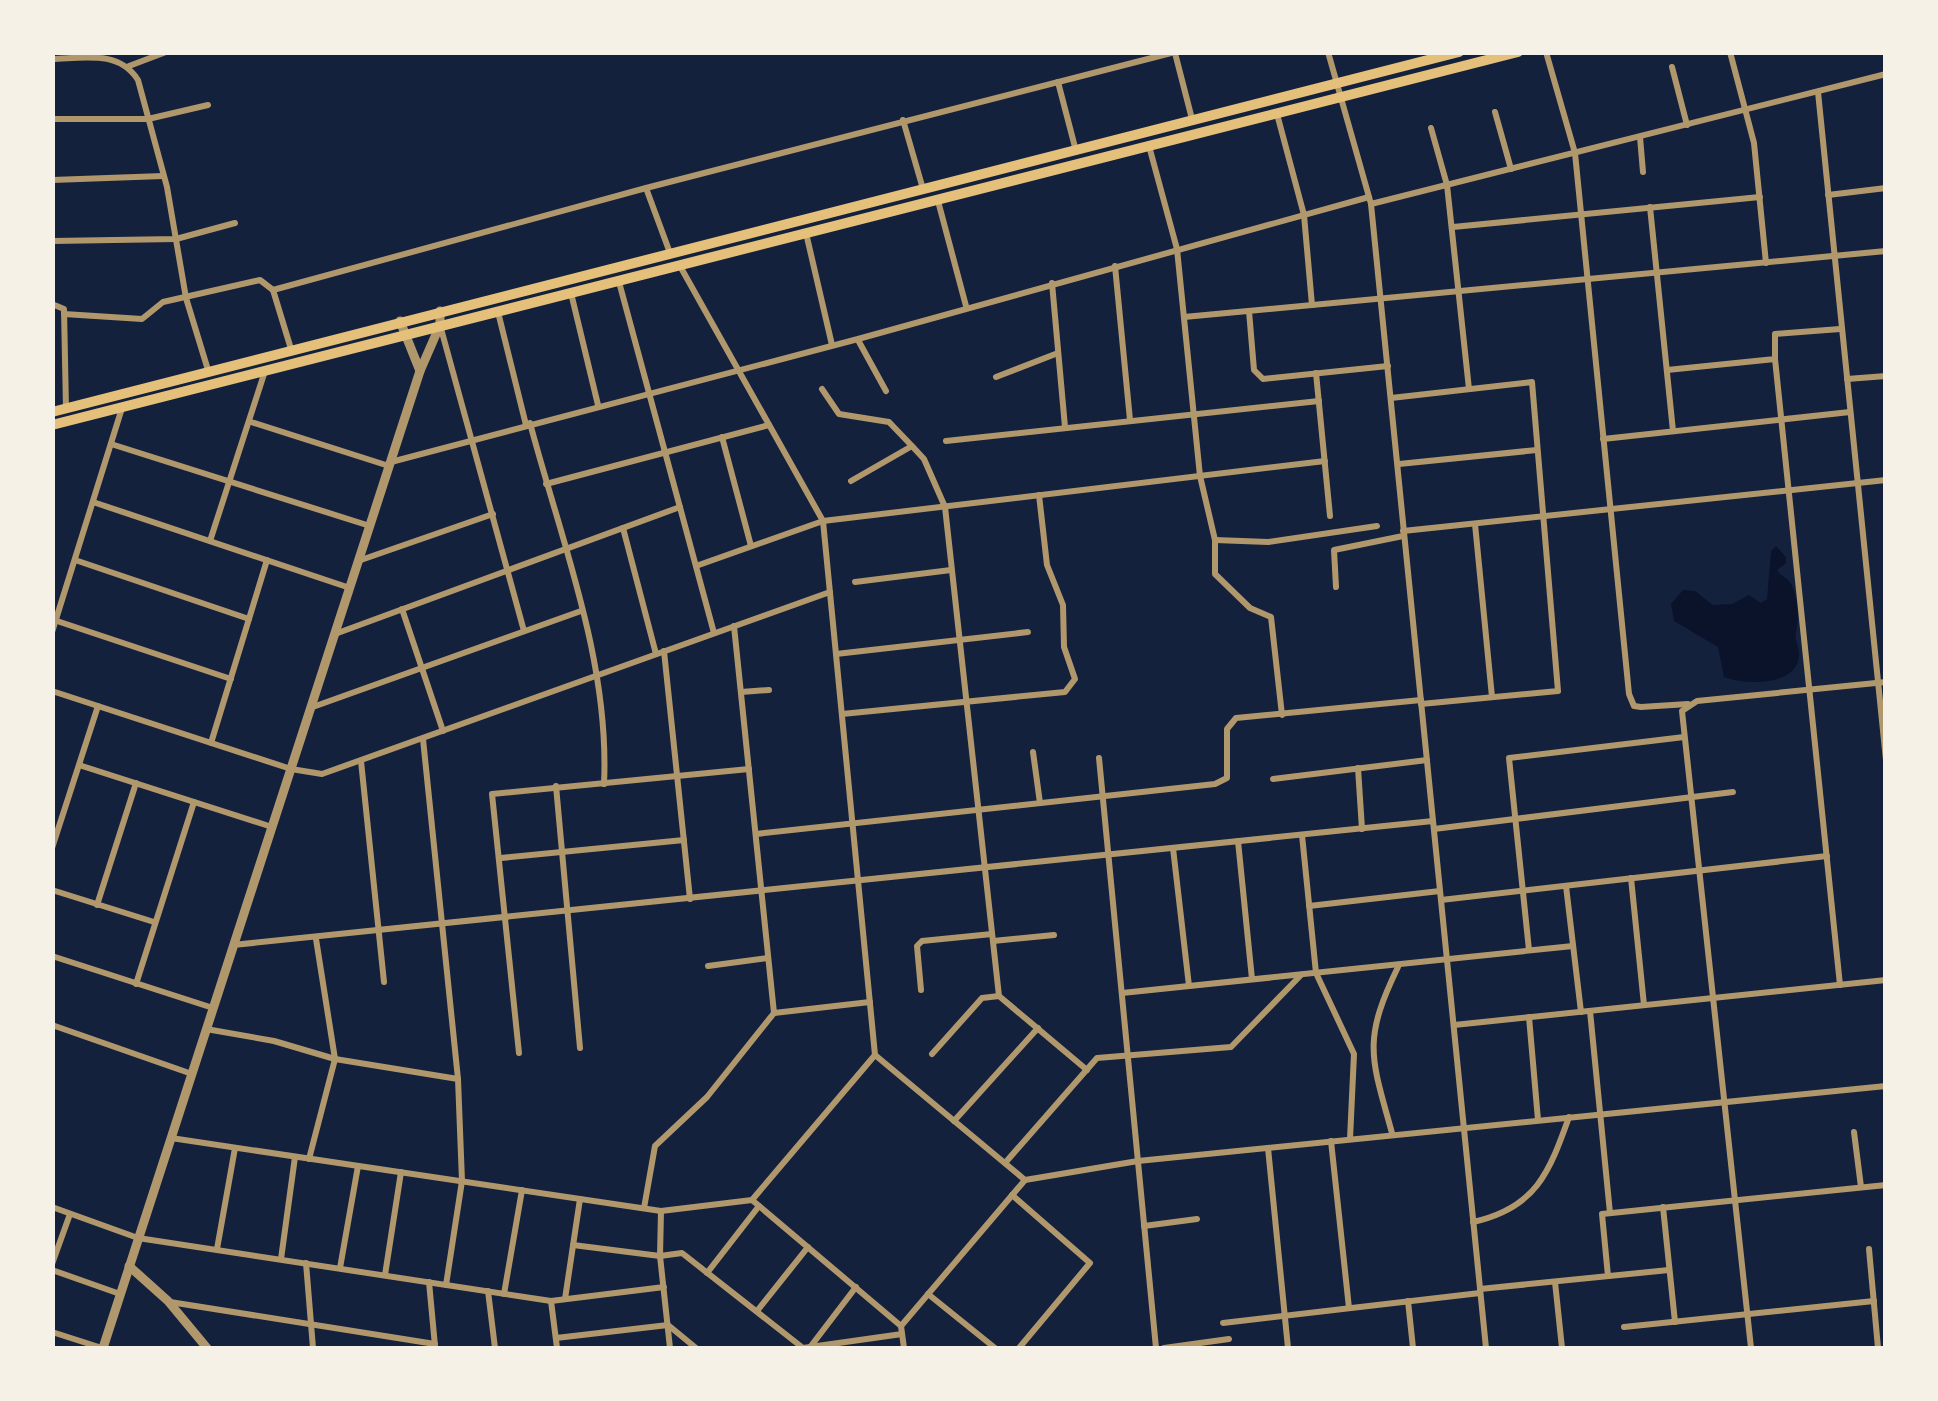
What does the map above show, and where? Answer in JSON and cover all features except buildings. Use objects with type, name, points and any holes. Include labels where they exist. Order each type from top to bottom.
[{"type":"main road","points":[[52,425],[1518,52]]},
{"type":"main road","points":[[52,412],[1453,53]]},
{"type":"street","points":[[130,66],[166,52]]},
{"type":"street","points":[[273,290],[903,120],[1175,52],[1192,119]]},
{"type":"street","points":[[1328,52],[1370,201],[1486,1348]]},
{"type":"street","points":[[1546,52],[1575,153],[1631,702],[1640,708],[1882,683]]},
{"type":"street","points":[[1730,52],[1746,110],[1766,262]]},
{"type":"street","points":[[52,59],[105,57],[130,66],[138,80],[163,176],[186,298],[208,370]]},
{"type":"street","points":[[1672,67],[1687,125]]},
{"type":"street","points":[[251,422],[390,464],[1304,215],[1447,185],[1886,74]]},
{"type":"street","points":[[1058,82],[1076,150]]},
{"type":"street","points":[[1818,92],[1840,329],[1882,683],[1886,760]]},
{"type":"street","points":[[52,119],[148,119],[208,106]]},
{"type":"street","points":[[1495,112],[1510,169]]},
{"type":"street","points":[[1277,114],[1304,215],[1312,305]]},
{"type":"street","points":[[903,120],[923,189]]},
{"type":"street","points":[[1431,128],[1447,185],[1470,389]]},
{"type":"street","points":[[1640,136],[1643,172]]},
{"type":"street","points":[[1149,146],[1177,249],[1200,476],[1214,540],[1215,574],[1221,585],[1250,608],[1271,617],[1282,715]]},
{"type":"street","points":[[52,180],[163,176]]},
{"type":"street","points":[[646,188],[670,253]]},
{"type":"street","points":[[1828,195],[1886,188]]},
{"type":"street","points":[[1453,227],[1760,197]]},
{"type":"street","points":[[937,200],[966,306]]},
{"type":"street","points":[[1650,207],[1673,432]]},
{"type":"street","points":[[52,242],[176,239],[236,223]]},
{"type":"street","points":[[806,233],[832,345]]},
{"type":"street","points":[[1184,317],[1886,251]]},
{"type":"street","points":[[680,266],[823,521],[876,1055],[1024,1180]]},
{"type":"street","points":[[1115,266],[1130,420]]},
{"type":"street","points":[[64,314],[142,319],[162,302],[260,280],[273,290],[291,350]]},
{"type":"street","points":[[618,281],[714,633]]},
{"type":"street","points":[[1052,283],[1065,427]]},
{"type":"street","points":[[571,293],[598,405]]},
{"type":"street","points":[[52,304],[60,304],[64,314],[66,409]]},
{"type":"street","points":[[440,311],[440,326],[524,631]]},
{"type":"street","points":[[1249,311],[1256,376],[1388,366]]},
{"type":"street","points":[[498,312],[598,675],[605,730],[604,784]]},
{"type":"street","points":[[400,321],[420,370]]},
{"type":"street","points":[[52,1332],[102,1348],[420,370],[440,326]]},
{"type":"street","points":[[1840,329],[1775,334],[1840,985]]},
{"type":"street","points":[[858,339],[886,391]]},
{"type":"street","points":[[996,377],[1058,353]]},
{"type":"street","points":[[1667,370],[1776,359]]},
{"type":"street","points":[[210,541],[265,370]]},
{"type":"street","points":[[1316,373],[1330,516]]},
{"type":"street","points":[[1847,379],[1886,376]]},
{"type":"street","points":[[756,834],[1222,782],[1228,773],[1230,722],[1558,691],[1532,382],[1391,398]]},
{"type":"street","points":[[822,389],[839,414],[890,422],[924,459],[945,506],[999,996],[1087,1070]]},
{"type":"street","points":[[946,442],[1319,401]]},
{"type":"street","points":[[52,632],[123,407]]},
{"type":"street","points":[[1603,439],[1850,412]]},
{"type":"street","points":[[546,484],[769,424]]},
{"type":"street","points":[[722,438],[750,546]]},
{"type":"street","points":[[111,444],[370,526]]},
{"type":"street","points":[[851,481],[912,446]]},
{"type":"street","points":[[1398,464],[1537,450]]},
{"type":"street","points":[[696,566],[823,521],[1325,461]]},
{"type":"street","points":[[1336,587],[1334,550],[1403,534],[1886,480]]},
{"type":"street","points":[[842,714],[1065,692],[1075,679],[1064,648],[1063,604],[1047,564],[1039,495]]},
{"type":"street","points":[[93,502],[350,588]]},
{"type":"street","points":[[334,634],[680,507]]},
{"type":"street","points":[[358,561],[492,514]]},
{"type":"street","points":[[1475,524],[1492,697]]},
{"type":"street","points":[[1214,540],[1268,542],[1377,526]]},
{"type":"street","points":[[623,528],[660,653],[690,899]]},
{"type":"street","points":[[75,560],[250,619]]},
{"type":"street","points":[[211,743],[268,560]]},
{"type":"street","points":[[855,582],[951,570]]},
{"type":"street","points":[[52,691],[290,770],[322,774],[830,592]]},
{"type":"street","points":[[402,609],[443,732]]},
{"type":"street","points":[[310,708],[581,610]]},
{"type":"street","points":[[56,620],[231,679]]},
{"type":"street","points":[[734,626],[774,1014]]},
{"type":"street","points":[[836,654],[1028,632]]},
{"type":"street","points":[[741,692],[769,690]]},
{"type":"street","points":[[1688,704],[1682,712],[1684,737],[1702,870],[1751,1348]]},
{"type":"street","points":[[52,848],[98,706]]},
{"type":"street","points":[[1529,950],[1509,758],[1684,737]]},
{"type":"street","points":[[422,739],[458,1079],[462,1181],[446,1285]]},
{"type":"street","points":[[1033,752],[1040,803]]},
{"type":"street","points":[[1099,758],[1156,1348]]},
{"type":"street","points":[[1272,779],[1427,760]]},
{"type":"street","points":[[361,762],[384,982]]},
{"type":"street","points":[[79,765],[272,827]]},
{"type":"street","points":[[1358,768],[1362,829]]},
{"type":"street","points":[[520,1053],[492,794],[749,769]]},
{"type":"street","points":[[97,905],[136,784]]},
{"type":"street","points":[[556,786],[580,1048]]},
{"type":"street","points":[[234,946],[1362,829],[1515,819],[1732,792]]},
{"type":"street","points":[[136,984],[194,802]]},
{"type":"street","points":[[1302,835],[1316,972],[1354,1054],[1350,1139]]},
{"type":"street","points":[[500,858],[684,840]]},
{"type":"street","points":[[1238,842],[1252,979]]},
{"type":"street","points":[[1173,848],[1189,986]]},
{"type":"street","points":[[1309,906],[1523,891],[1827,856]]},
{"type":"street","points":[[1632,878],[1644,1005]]},
{"type":"street","points":[[1566,886],[1581,1012]]},
{"type":"street","points":[[52,890],[154,922]]},
{"type":"street","points":[[921,990],[917,946],[922,940],[1054,935]]},
{"type":"street","points":[[309,1159],[334,1059],[316,940]]},
{"type":"street","points":[[1122,993],[1573,946]]},
{"type":"street","points":[[52,956],[213,1008]]},
{"type":"street","points":[[708,966],[768,958]]},
{"type":"street","points":[[1392,1133],[1370,1054],[1378,1013],[1398,966]]},
{"type":"street","points":[[1005,1164],[1097,1058],[1231,1047],[1302,974]]},
{"type":"street","points":[[1454,1025],[1886,980]]},
{"type":"street","points":[[932,1054],[982,998],[999,996]]},
{"type":"street","points":[[644,1208],[655,1146],[706,1097],[774,1014],[870,1002]]},
{"type":"street","points":[[1590,1011],[1610,1213]]},
{"type":"street","points":[[1528,1018],[1538,1120]]},
{"type":"street","points":[[52,1025],[192,1074]]},
{"type":"street","points":[[954,1121],[1038,1028]]},
{"type":"street","points":[[206,1029],[274,1041],[334,1059],[458,1079]]},
{"type":"street","points":[[1354,1054],[1370,1054]]},
{"type":"street","points":[[707,1273],[756,1203],[876,1055]]},
{"type":"street","points":[[573,1246],[660,1256],[682,1252],[806,1348],[902,1330],[1024,1180],[1138,1160],[1886,1086]]},
{"type":"street","points":[[1473,1222],[1504,1215],[1526,1200],[1550,1167],[1569,1117]]},
{"type":"street","points":[[1854,1132],[1861,1187]]},
{"type":"street","points":[[171,1138],[661,1210],[756,1203],[902,1330],[904,1348]]},
{"type":"street","points":[[1331,1141],[1350,1308]]},
{"type":"street","points":[[217,1250],[235,1148]]},
{"type":"street","points":[[1268,1148],[1288,1348]]},
{"type":"street","points":[[281,1259],[295,1157]]},
{"type":"street","points":[[340,1268],[358,1166]]},
{"type":"street","points":[[384,1275],[401,1172]]},
{"type":"street","points":[[1608,1276],[1602,1214],[1886,1184]]},
{"type":"street","points":[[504,1294],[522,1190]]},
{"type":"street","points":[[1012,1195],[1090,1263],[1019,1348]]},
{"type":"street","points":[[565,1299],[580,1198]]},
{"type":"street","points":[[52,1207],[138,1238],[551,1301],[664,1288]]},
{"type":"street","points":[[1663,1208],[1675,1322]]},
{"type":"street","points":[[661,1210],[660,1256],[670,1348]]},
{"type":"street","points":[[70,1214],[52,1267],[120,1294]]},
{"type":"street","points":[[1144,1226],[1197,1219]]},
{"type":"street","points":[[757,1312],[808,1247]]},
{"type":"street","points":[[1869,1249],[1878,1348]]},
{"type":"street","points":[[306,1263],[313,1348]]},
{"type":"street","points":[[129,1266],[168,1301],[207,1348]]},
{"type":"street","points":[[1222,1324],[1670,1270]]},
{"type":"street","points":[[168,1301],[436,1346],[429,1282]]},
{"type":"street","points":[[1555,1282],[1562,1348]]},
{"type":"street","points":[[806,1348],[856,1288]]},
{"type":"street","points":[[488,1291],[496,1348]]},
{"type":"street","points":[[928,1294],[995,1348]]},
{"type":"street","points":[[551,1301],[557,1348]]},
{"type":"street","points":[[1408,1301],[1413,1348]]},
{"type":"street","points":[[1624,1327],[1874,1301]]},
{"type":"street","points":[[556,1338],[668,1326],[696,1348]]},
{"type":"street","points":[[192,1348],[196,1335]]},
{"type":"street","points":[[1164,1348],[1229,1339]]},
{"type":"water","points":[[1776,546],[1786,557],[1786,563],[1777,570],[1791,583],[1797,603],[1796,666],[1768,681],[1724,677],[1718,647],[1674,621],[1671,604],[1683,590],[1695,591],[1713,605],[1732,604],[1749,595],[1761,603],[1767,599],[1771,551]]}]
